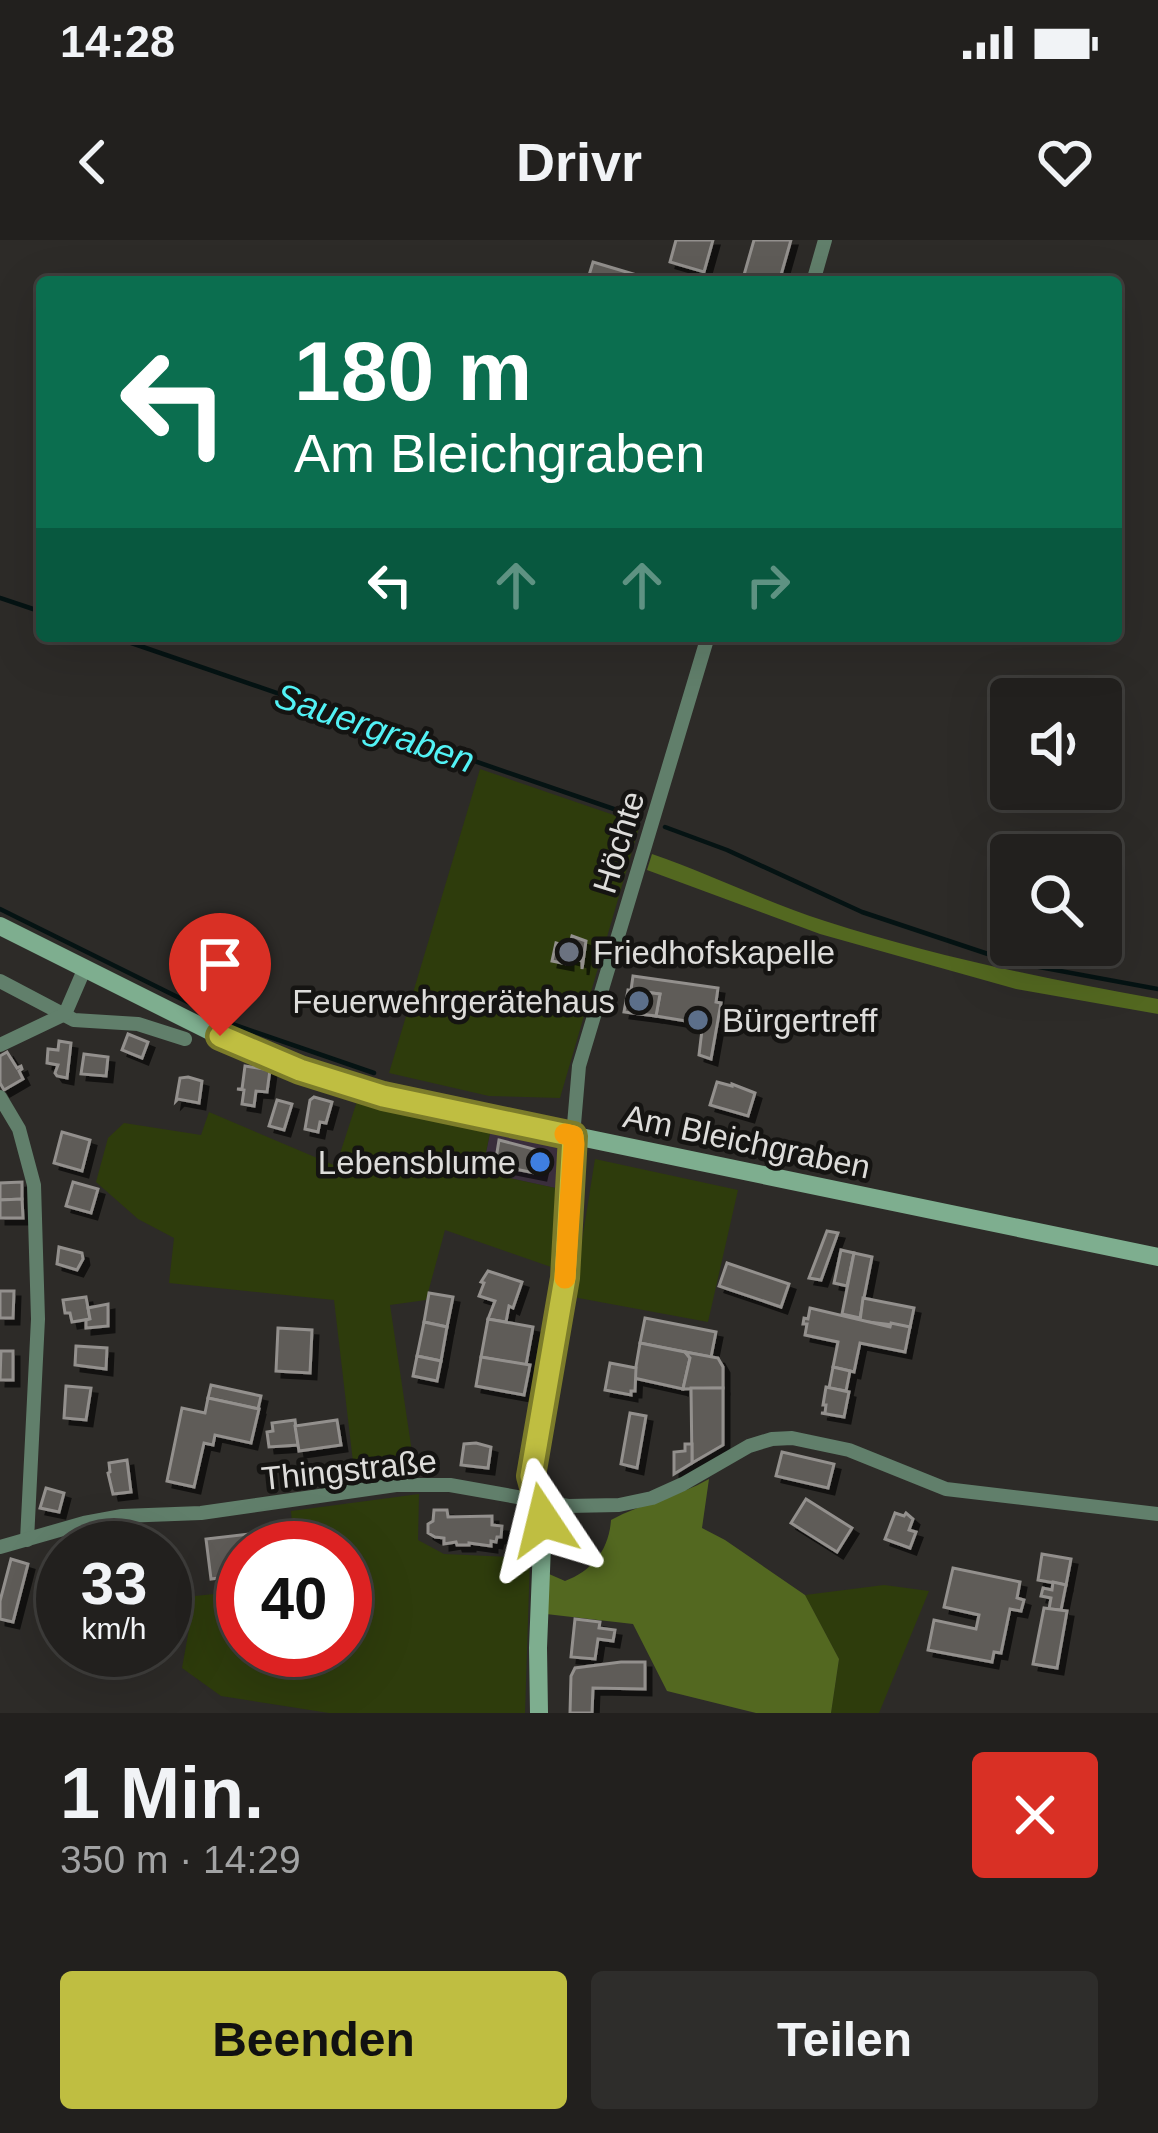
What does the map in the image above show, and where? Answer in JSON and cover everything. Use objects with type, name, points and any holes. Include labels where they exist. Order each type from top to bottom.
[{"type":"street","points":[[816,276],[825,240]]},
{"type":"street","name":"Höchte","points":[[573,1136],[579,1066],[706,642]]},
{"type":"street","name":"Am Bleichgraben","points":[[0,926],[220,1036],[300,1070],[383,1096],[1158,1257]]},
{"type":"street","points":[[0,1045],[65,1014],[84,970]]},
{"type":"street","points":[[0,981],[74,1020],[139,1024],[185,1039]]},
{"type":"street","points":[[0,1097],[19,1129],[34,1185],[38,1319],[27,1540]]},
{"type":"street","points":[[539,1713],[543,1520],[531,1476],[565,1278],[573,1136]]},
{"type":"street","name":"Thingstraße","points":[[0,1547],[122,1516],[201,1513],[396,1485],[450,1485],[568,1506],[604,1507],[652,1498],[749,1446],[792,1438],[849,1450],[946,1490],[1158,1514]]},
{"type":"shaded area","points":[[490,1133],[561,1148],[560,1189],[482,1172]]},
{"type":"green space","points":[[480,769],[640,824],[560,1098],[489,1096],[389,1073]]},
{"type":"green space","points":[[652,854],[866,934],[990,966],[1158,999],[1158,1014],[1016,989],[820,934],[647,870]]},
{"type":"green space","points":[[358,1098],[490,1133],[482,1172],[560,1189],[554,1268],[445,1230],[426,1300],[390,1305],[415,1472],[355,1479],[334,1300],[169,1283],[174,1238],[138,1219],[96,1182],[108,1138],[124,1123],[201,1135],[209,1112],[336,1166]]},
{"type":"green space","points":[[595,1159],[738,1190],[708,1322],[573,1297]]},
{"type":"green space","points":[[709,1479],[702,1528],[805,1595],[839,1659],[831,1713],[756,1713],[667,1691],[633,1624],[546,1614],[549,1574],[565,1581],[591,1565],[607,1541],[611,1520]]},
{"type":"green space","points":[[419,1494],[418,1540],[444,1554],[530,1558],[525,1713],[329,1713],[221,1696],[192,1675],[195,1596],[216,1594],[216,1677],[372,1677],[372,1521],[292,1521],[291,1511]]},
{"type":"green space","points":[[884,1585],[929,1591],[879,1713],[831,1713],[839,1659],[805,1595]]},
{"type":"building","points":[[676,240],[713,240],[704,272],[670,262]]},
{"type":"building","points":[[754,240],[791,240],[781,276],[744,276]]},
{"type":"building","points":[[593,262],[640,276],[589,276]]},
{"type":"building","name":"Friedhofskapelle","points":[[572,936],[586,941],[582,969],[582,961],[567,957],[567,964],[552,961],[556,943],[569,947]]},
{"type":"building","name":"Bürgertreff","points":[[633,976],[718,988],[716,1002],[721,1003],[711,1059],[699,1055],[702,1030],[697,1029],[698,1023],[656,1016],[660,994],[631,990]]},
{"type":"building","points":[[628,990],[660,994],[656,1016],[624,1012]]},
{"type":"building","points":[[128,1034],[148,1042],[142,1058],[122,1050]]},
{"type":"building","points":[[59,1041],[71,1043],[67,1078],[57,1076],[58,1065],[47,1063],[48,1049],[58,1050]]},
{"type":"building","points":[[7,1052],[17,1068],[21,1066],[23,1079],[4,1090],[0,1056]]},
{"type":"building","points":[[84,1054],[108,1057],[106,1076],[81,1074]]},
{"type":"building","points":[[245,1066],[270,1070],[267,1092],[256,1091],[254,1106],[242,1104],[244,1090],[237,1089],[242,1089]]},
{"type":"building","points":[[180,1078],[202,1081],[199,1103],[176,1101]]},
{"type":"building","points":[[717,1082],[755,1093],[748,1116],[710,1105]]},
{"type":"building","points":[[314,1097],[332,1102],[318,1132],[305,1129]]},
{"type":"building","points":[[277,1100],[292,1104],[284,1130],[269,1126]]},
{"type":"building","points":[[62,1132],[90,1140],[82,1171],[54,1163]]},
{"type":"building","points":[[499,1140],[545,1152],[540,1174],[495,1165]]},
{"type":"building","points":[[22,1182],[22,1199],[0,1200],[0,1183]]},
{"type":"building","points":[[73,1182],[98,1189],[91,1213],[66,1206]]},
{"type":"building","points":[[22,1199],[23,1218],[0,1218],[0,1200]]},
{"type":"building","points":[[827,1231],[838,1233],[821,1280],[809,1278]]},
{"type":"building","points":[[59,1247],[82,1253],[77,1270],[57,1264]]},
{"type":"building","points":[[841,1250],[854,1253],[847,1286],[834,1283]]},
{"type":"building","points":[[854,1253],[872,1257],[860,1318],[842,1314]]},
{"type":"building","points":[[727,1263],[789,1284],[781,1307],[719,1286]]},
{"type":"building","points":[[488,1271],[522,1282],[506,1322],[488,1319],[495,1301],[479,1296]]},
{"type":"building","points":[[0,1291],[14,1291],[13,1318],[0,1318]]},
{"type":"building","points":[[429,1293],[453,1297],[447,1327],[424,1322]]},
{"type":"building","points":[[86,1297],[90,1319],[72,1322],[63,1300]]},
{"type":"building","points":[[863,1298],[914,1308],[910,1327],[860,1321]]},
{"type":"building","points":[[108,1304],[108,1326],[86,1328],[88,1308]]},
{"type":"building","points":[[810,1308],[890,1327],[891,1323],[910,1327],[905,1352],[860,1343],[854,1372],[833,1367],[838,1342],[805,1335],[804,1318],[808,1319]]},
{"type":"building","points":[[645,1318],[716,1332],[711,1357],[640,1343]]},
{"type":"building","points":[[488,1319],[533,1327],[526,1365],[481,1357]]},
{"type":"building","points":[[424,1322],[447,1327],[441,1361],[417,1356]]},
{"type":"building","points":[[278,1328],[312,1330],[310,1373],[276,1371]]},
{"type":"building","points":[[640,1343],[685,1352],[690,1358],[683,1389],[634,1378]]},
{"type":"building","points":[[76,1346],[107,1348],[106,1369],[75,1365]]},
{"type":"building","points":[[1,1351],[13,1351],[13,1380],[0,1380]]},
{"type":"building","points":[[685,1352],[718,1358],[723,1388],[683,1389],[690,1358]]},
{"type":"building","points":[[417,1356],[441,1361],[437,1381],[413,1376]]},
{"type":"building","points":[[481,1357],[530,1365],[524,1395],[476,1386]]},
{"type":"building","points":[[610,1363],[636,1368],[631,1395],[605,1390]]},
{"type":"building","points":[[833,1367],[850,1371],[846,1391],[829,1388]]},
{"type":"building","points":[[211,1385],[261,1396],[258,1409],[208,1398]]},
{"type":"building","points":[[66,1386],[91,1388],[86,1420],[64,1418]]},
{"type":"building","points":[[826,1387],[849,1392],[844,1417],[821,1413],[825,1413]]},
{"type":"building","points":[[691,1388],[723,1388],[723,1445],[692,1463]]},
{"type":"building","points":[[208,1398],[259,1409],[251,1443],[215,1435],[213,1445],[204,1443],[194,1487],[167,1481],[182,1408],[205,1413]]},
{"type":"building","points":[[630,1413],[646,1416],[637,1468],[621,1464]]},
{"type":"building","points":[[295,1420],[298,1445],[269,1447],[267,1432],[273,1431],[272,1423]]},
{"type":"building","points":[[337,1420],[341,1445],[299,1451],[295,1426]]},
{"type":"building","points":[[464,1444],[491,1447],[488,1468],[461,1465]]},
{"type":"building","points":[[685,1444],[692,1444],[692,1463],[674,1474],[674,1452],[685,1451]]},
{"type":"building","points":[[782,1452],[834,1464],[828,1488],[776,1476]]},
{"type":"building","points":[[127,1460],[131,1492],[113,1494],[109,1463]]},
{"type":"building","points":[[46,1488],[64,1493],[59,1512],[40,1508]]},
{"type":"building","points":[[806,1499],[852,1528],[837,1552],[791,1523]]},
{"type":"building","points":[[434,1510],[447,1510],[448,1517],[492,1516],[492,1525],[502,1526],[501,1537],[491,1541],[491,1546],[444,1544],[444,1538],[428,1533]]},
{"type":"building","points":[[895,1513],[913,1519],[909,1530],[916,1532],[910,1548],[885,1539]]},
{"type":"building","points":[[216,1538],[216,1578],[211,1579],[206,1539]]},
{"type":"building","points":[[1042,1554],[1071,1559],[1066,1585],[1038,1580]]},
{"type":"building","points":[[11,1559],[28,1564],[13,1622],[0,1619]]},
{"type":"building","points":[[953,1568],[1020,1582],[1021,1611],[1010,1609],[1001,1653],[994,1652],[992,1662],[928,1650],[934,1620],[976,1629],[979,1615],[944,1607]]},
{"type":"building","points":[[1053,1582],[1066,1585],[1061,1610],[1049,1609],[1051,1598],[1041,1596],[1043,1588],[1052,1590]]},
{"type":"building","points":[[1044,1608],[1067,1611],[1057,1668],[1033,1664]]},
{"type":"building","points":[[575,1619],[600,1622],[599,1628],[615,1630],[613,1641],[598,1639],[595,1659],[571,1657]]},
{"type":"building","points":[[645,1662],[645,1689],[593,1688],[592,1713],[570,1713],[575,1668]]},
{"type":"waterway","name":"Sauergraben","points":[[0,598],[36,610]]},
{"type":"waterway","name":"Sauergraben","points":[[128,642],[640,818]]},
{"type":"waterway","name":"Sauergraben","points":[[665,827],[862,912],[1012,962],[1158,989]]},
{"type":"waterway","points":[[0,909],[232,1024],[374,1073]]},
{"type":"slow traffic","points":[[565,1134],[573,1136],[574,1144],[565,1278]]},
{"type":"place","name":"Friedhofskapelle","points":[[569,952]]},
{"type":"place","name":"Feuerwehrgerätehaus","points":[[639,1001]]},
{"type":"place","name":"Bürgertreff","points":[[698,1020]]},
{"type":"place","name":"Lebensblume","points":[[540,1162]]},
{"type":"route","points":[[220,1036],[300,1070],[383,1096],[573,1136],[565,1278],[531,1476],[543,1520]]}]
